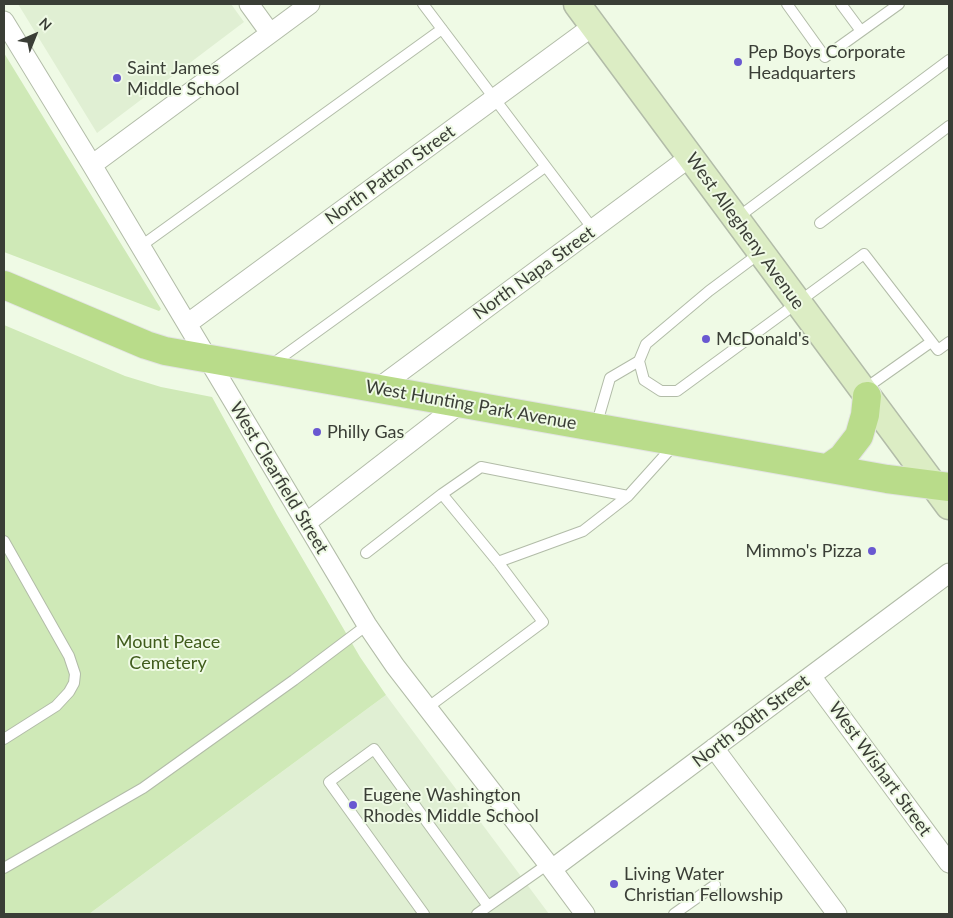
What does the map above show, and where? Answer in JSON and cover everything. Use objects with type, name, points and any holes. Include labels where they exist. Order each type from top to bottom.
[{"type":"main road","name":"West Allegheny Avenue","points":[[577,4],[865,393],[944,492]]},
{"type":"main road","name":"West Hunting Park Avenue","points":[[4,286],[146,345],[165,351],[828,468],[944,492]]},
{"type":"main road","points":[[828,468],[842,458],[859,436],[865,415],[865,393]]},
{"type":"street","points":[[249,4],[270,33]]},
{"type":"street","points":[[92,164],[310,4]]},
{"type":"street","name":"West Clearfield Street","points":[[4,21],[92,164],[367,625],[395,666],[586,914]]},
{"type":"street","name":"North Patton Street","points":[[187,324],[593,26]]},
{"type":"street","name":"North Napa Street","points":[[377,388],[690,157]]},
{"type":"street","points":[[306,522],[461,403]]},
{"type":"street","name":"North 30th Street","points":[[550,866],[714,748],[949,573]]},
{"type":"street","name":"West Wishart Street","points":[[811,676],[949,863]]},
{"type":"street","points":[[714,748],[837,914]]},
{"type":"lane","points":[[423,4],[593,230]]},
{"type":"lane","points":[[787,4],[825,57],[899,4]]},
{"type":"lane","points":[[841,4],[861,31]]},
{"type":"lane","points":[[141,246],[442,28]]},
{"type":"lane","points":[[736,219],[949,60]]},
{"type":"lane","points":[[820,223],[949,126]]},
{"type":"lane","points":[[266,369],[545,167]]},
{"type":"lane","points":[[761,252],[709,291],[646,344],[639,361],[644,380],[661,391],[677,391],[864,254],[938,350],[949,342]]},
{"type":"lane","points":[[865,393],[931,342]]},
{"type":"lane","points":[[596,427],[610,378],[639,361]]},
{"type":"lane","points":[[498,562],[582,531],[628,496],[677,442]]},
{"type":"lane","points":[[366,553],[442,494],[481,467],[628,496]]},
{"type":"lane","points":[[427,708],[543,622],[498,562],[442,494]]},
{"type":"lane","points":[[4,541],[69,656],[75,674],[74,683],[69,692],[56,706],[4,739]]},
{"type":"lane","points":[[4,868],[124,800],[158,778],[367,625]]},
{"type":"lane","points":[[424,914],[329,782],[374,749],[488,906]]},
{"type":"lane","points":[[478,914],[550,866]]},
{"type":"lane","points":[[674,914],[715,885]]},
{"type":"shaded area","name":"Saint James Middle School","points":[[18,4],[231,4],[244,22],[97,133]]},
{"type":"shaded area","name":"Eugene Washington Rhodes Middle School","points":[[386,695],[549,914],[89,914]]},
{"type":"green space","points":[[4,53],[161,309],[159,311],[4,252]]},
{"type":"green space","name":"Mount Peace Cemetery","points":[[4,325],[125,376],[161,387],[212,397],[277,515],[360,657],[386,695],[89,914],[4,914]]},
{"type":"place","name":"Pep Boys Corporate Headquarters","points":[[738,62]]},
{"type":"place","name":"Saint James Middle School","points":[[117,78]]},
{"type":"place","name":"McDonald's","points":[[706,339]]},
{"type":"place","name":"Philly Gas","points":[[317,432]]},
{"type":"place","name":"Mimmo's Pizza","points":[[872,551]]},
{"type":"place","name":"Eugene Washington Rhodes Middle School","points":[[353,805]]},
{"type":"place","name":"Living Water Christian Fellowship","points":[[614,884]]}]
